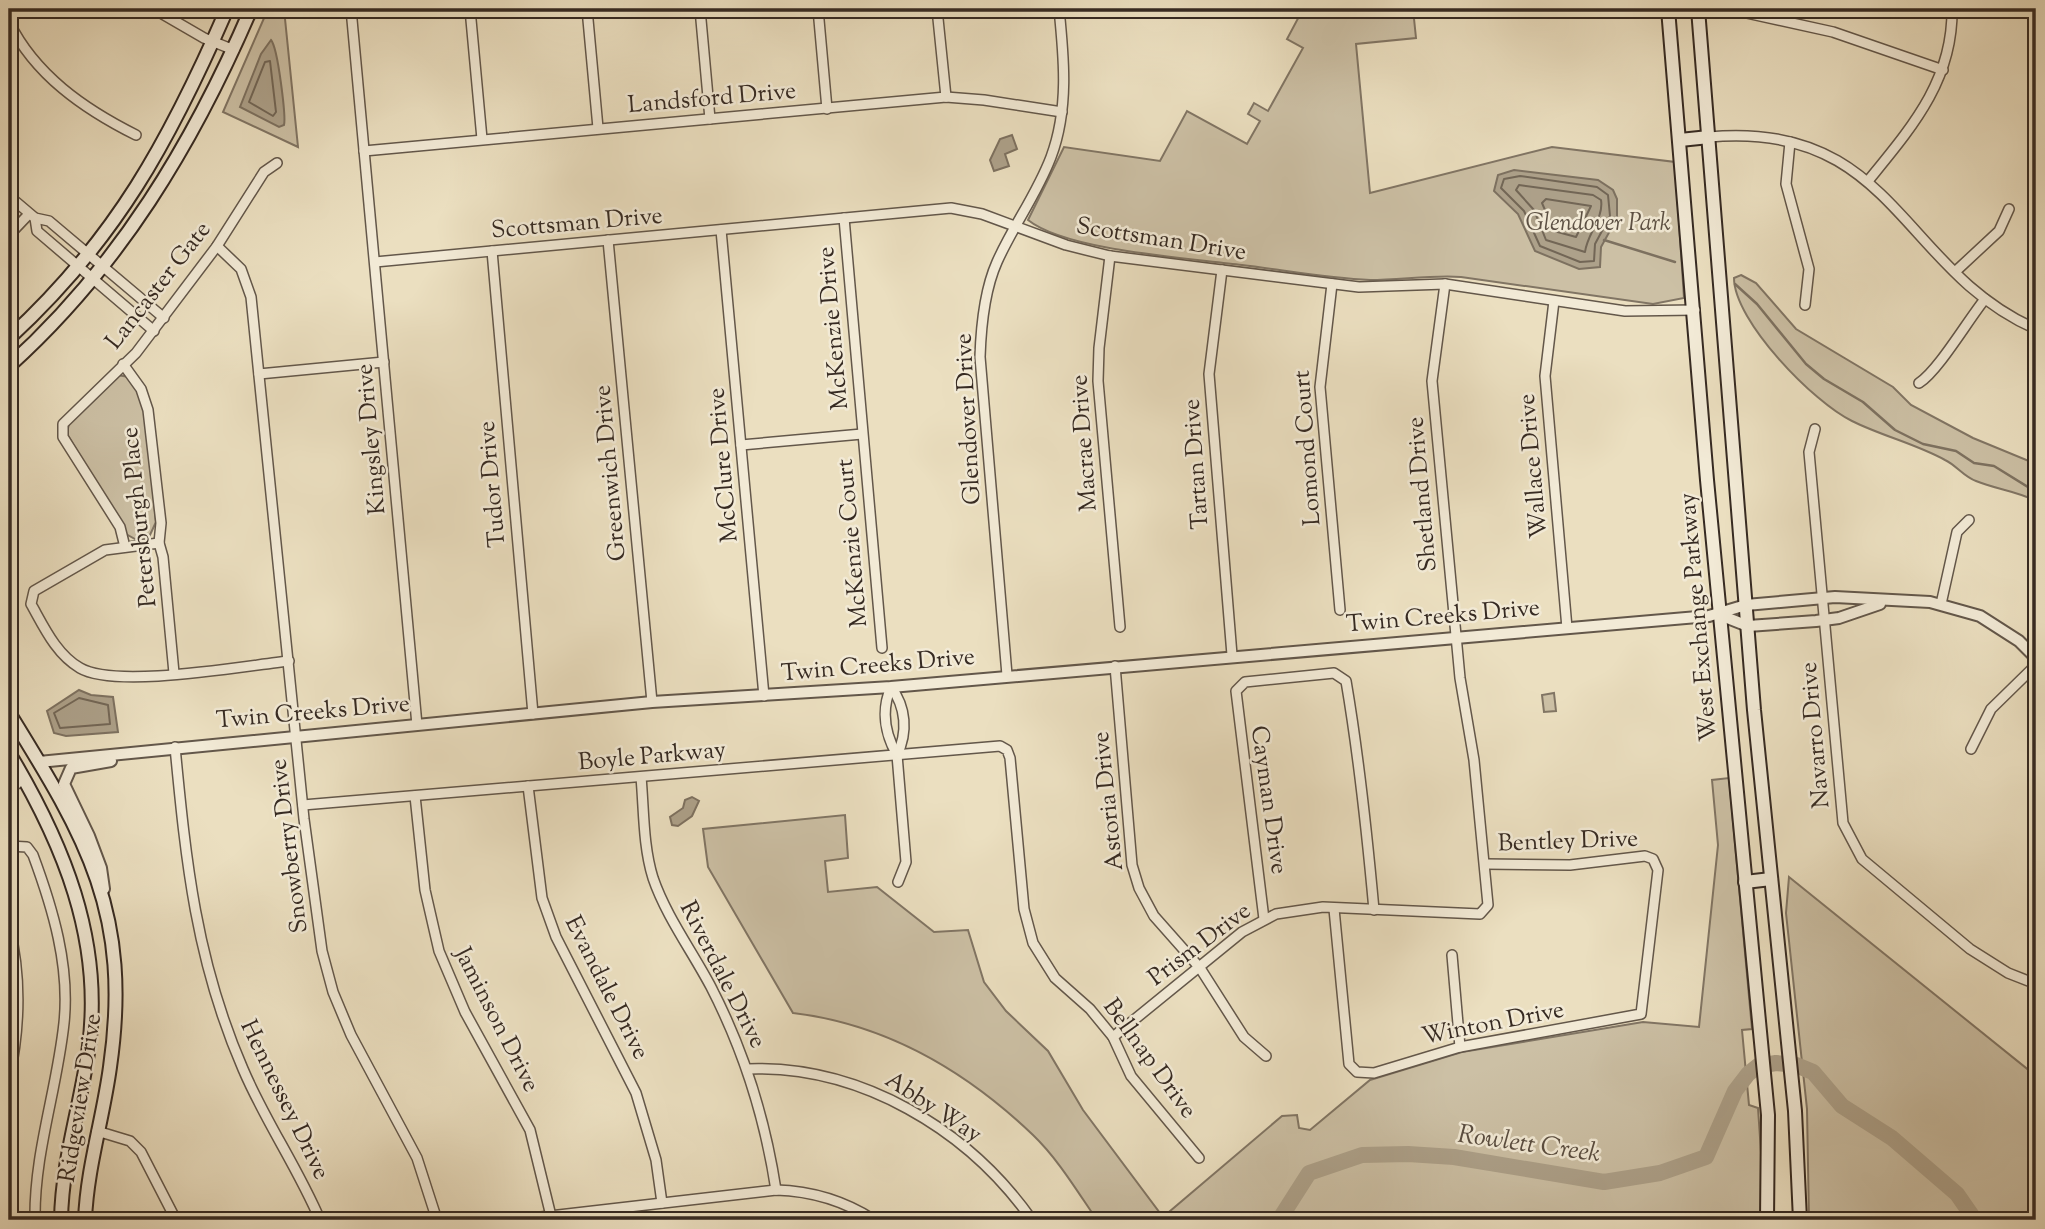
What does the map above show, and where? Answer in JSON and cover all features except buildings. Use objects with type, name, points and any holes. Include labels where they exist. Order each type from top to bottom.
[{"type":"main road","points":[[9,338],[89,255],[152,166],[180,116],[228,9]]},
{"type":"main road","points":[[9,366],[103,267],[168,175],[234,50],[251,9]]},
{"type":"main road","name":"West Exchange Parkway","points":[[1668,9],[1720,615],[1768,1115],[1767,1220]]},
{"type":"main road","name":"West Exchange Parkway","points":[[1698,9],[1746,606],[1795,1111],[1800,1220]]},
{"type":"main road","points":[[1679,140],[1709,137]]},
{"type":"main road","name":"Ridgeview Drive","points":[[9,713],[83,839],[106,909],[115,956],[117,999],[110,1072],[88,1183],[85,1220]]},
{"type":"main road","name":"Ridgeview Drive","points":[[9,753],[15,772],[51,827],[70,874],[81,914],[90,970],[89,1046],[65,1159],[61,1220]]},
{"type":"main road","points":[[15,772],[39,762]]},
{"type":"main road","points":[[1745,882],[1771,879]]},
{"type":"street","points":[[154,9],[213,42],[234,50]]},
{"type":"street","name":"Kingsley Drive","points":[[351,9],[417,724]]},
{"type":"street","points":[[470,9],[482,139]]},
{"type":"street","points":[[587,9],[598,128]]},
{"type":"street","points":[[700,9],[709,119]]},
{"type":"street","points":[[818,9],[827,109]]},
{"type":"street","points":[[937,9],[946,97]]},
{"type":"street","name":"Glendover Drive","points":[[1007,675],[980,356],[981,329],[996,264],[1051,157],[1062,112],[1065,76],[1059,9]]},
{"type":"street","points":[[1868,181],[1923,111],[1943,70],[1951,38],[1952,9]]},
{"type":"street","points":[[1742,12],[1833,32],[1943,70]]},
{"type":"street","points":[[9,22],[24,47],[54,82],[90,110],[135,135]]},
{"type":"street","name":"Landsford Drive","points":[[364,150],[946,97],[1062,112]]},
{"type":"street","points":[[1709,137],[1751,135],[1790,142],[1826,154],[1868,181],[1984,299],[2036,329]]},
{"type":"street","points":[[1790,142],[1786,184],[1808,269],[1805,305]]},
{"type":"street","name":"Lancaster Gate","points":[[125,547],[120,527],[63,437],[62,427],[67,418],[154,331],[217,246],[264,172],[277,163]]},
{"type":"street","points":[[9,196],[32,216],[49,221],[164,318]]},
{"type":"street","name":"Scottsman Drive","points":[[375,262],[951,208],[982,214],[1066,246],[1110,256],[1373,288],[1445,284],[1625,311],[1695,310]]},
{"type":"street","points":[[1956,271],[1999,231],[2009,209]]},
{"type":"street","points":[[9,235],[32,216]]},
{"type":"street","points":[[32,216],[37,231],[154,331]]},
{"type":"street","name":"McKenzie Drive","points":[[844,218],[862,434]]},
{"type":"street","name":"McClure Drive","points":[[721,230],[764,696]]},
{"type":"street","name":"Greenwich Drive","points":[[608,240],[652,702]]},
{"type":"street","name":"Snowberry Drive","points":[[217,246],[241,269],[249,284],[315,911],[334,992],[372,1077],[417,1158],[430,1191],[437,1220]]},
{"type":"street","name":"Tudor Drive","points":[[492,251],[533,714]]},
{"type":"street","name":"Macrae Drive","points":[[1110,256],[1099,348],[1098,381],[1120,627]]},
{"type":"street","name":"Tartan Drive","points":[[1222,270],[1209,374],[1232,655]]},
{"type":"street","name":"Lomond Court","points":[[1332,284],[1322,348],[1320,387],[1340,610]]},
{"type":"street","name":"Shetland Drive","points":[[1445,284],[1432,381],[1456,637],[1489,901],[1487,909]]},
{"type":"street","points":[[1919,383],[1935,369],[1956,335],[1984,299]]},
{"type":"street","name":"Wallace Drive","points":[[1554,301],[1545,376],[1567,628]]},
{"type":"street","points":[[259,374],[384,362]]},
{"type":"street","name":"Petersburgh Place","points":[[122,364],[141,389],[148,410],[174,673]]},
{"type":"street","name":"Navarro Drive","points":[[1815,429],[1808,452],[1840,803],[1843,823],[1850,841],[1863,859],[1970,949],[2008,973],[2036,984]]},
{"type":"street","points":[[741,445],[862,434]]},
{"type":"street","name":"McKenzie Court","points":[[862,434],[882,648]]},
{"type":"street","points":[[1941,604],[1957,533],[1969,520]]},
{"type":"street","points":[[159,542],[92,555],[33,590],[31,604],[53,642],[81,668],[104,677],[120,679],[289,662]]},
{"type":"street","name":"Twin Creeks Drive","points":[[39,762],[652,702],[891,687],[1232,655],[1720,615],[1746,606],[1822,598],[1941,604],[1980,616],[2019,641],[2036,658]]},
{"type":"street","name":"Twin Creeks Drive","points":[[1720,615],[1748,626],[1825,621],[1886,602]]},
{"type":"street","points":[[1972,748],[1991,709],[2036,665]]},
{"type":"street","name":"Astoria Drive","points":[[1115,666],[1135,876],[1154,916],[1200,968],[1232,1022],[1266,1056]]},
{"type":"street","name":"Cayman Drive","points":[[1264,919],[1249,782],[1235,696],[1238,687],[1245,682],[1334,673],[1344,678],[1362,782],[1374,910]]},
{"type":"street","points":[[891,687],[885,702],[888,740],[897,755],[906,862],[898,882]]},
{"type":"street","points":[[891,687],[901,701],[905,738],[897,755]]},
{"type":"street","name":"Boyle Parkway","points":[[303,805],[994,746],[1005,748]]},
{"type":"street","points":[[106,909],[101,868],[89,836],[65,788],[65,775],[74,766],[148,756],[170,748]]},
{"type":"street","name":"Hennessey Drive","points":[[170,748],[189,888],[210,978],[243,1070],[320,1220]]},
{"type":"street","name":"Bellnap Drive","points":[[1005,748],[1010,758],[1024,909],[1033,943],[1055,978],[1090,1009],[1113,1037],[1131,1076],[1199,1158]]},
{"type":"street","points":[[9,787],[17,784],[15,772]]},
{"type":"street","name":"Riverdale Drive","points":[[641,777],[645,837],[653,879],[726,1016],[748,1069],[771,1154],[776,1189]]},
{"type":"street","name":"Evandale Drive","points":[[528,786],[542,898],[556,937],[636,1093],[656,1160],[662,1203]]},
{"type":"street","name":"Jaminson Drive","points":[[415,796],[425,890],[439,951],[465,1012],[530,1130],[551,1216]]},
{"type":"street","points":[[9,846],[27,847],[33,855],[58,934],[65,976],[65,1021],[41,1147],[34,1220]]},
{"type":"street","name":"Bentley Drive","points":[[1485,864],[1570,865],[1645,856],[1653,859],[1658,870],[1641,1014]]},
{"type":"street","name":"Prism Drive","points":[[1113,1037],[1242,932],[1264,919],[1305,908],[1480,914],[1487,909]]},
{"type":"street","name":"Winton Drive","points":[[1334,908],[1349,1064],[1353,1070],[1374,1073],[1460,1046],[1641,1014]]},
{"type":"street","points":[[9,926],[15,950],[19,1009],[9,1079]]},
{"type":"street","points":[[1452,955],[1460,1046]]},
{"type":"street","name":"Abby Way","points":[[748,1069],[790,1069],[829,1075],[887,1098],[948,1135],[972,1155],[1032,1220]]},
{"type":"street","points":[[97,1131],[130,1140],[141,1152],[176,1220]]},
{"type":"street","points":[[515,1220],[776,1189],[817,1194],[838,1201],[874,1220]]},
{"type":"green space","points":[[268,9],[284,9],[298,147],[223,112]]},
{"type":"green space","name":"Glendover Park","points":[[1303,9],[1413,9],[1416,38],[1356,44],[1370,193],[1552,147],[1675,162],[1684,298],[1653,304],[1461,277],[1370,280],[1322,276],[1099,246],[1046,231],[1028,220],[1064,147],[1160,161],[1187,111],[1247,144],[1260,121],[1248,114],[1254,103],[1268,111],[1303,48],[1287,39]]},
{"type":"green space","points":[[1741,275],[1756,283],[1796,329],[1893,387],[1911,405],[1973,438],[2036,464],[2036,501],[1983,484],[1934,454],[1863,426],[1836,411],[1798,379],[1761,337],[1738,296],[1734,278]]},
{"type":"green space","points":[[117,375],[129,377],[144,403],[156,522],[149,537],[135,539],[126,534],[67,434],[69,423]]},
{"type":"green space","points":[[1554,693],[1556,711],[1544,712],[1542,695]]},
{"type":"green space","points":[[1729,778],[1752,1029],[1742,1030],[1749,1105],[1758,1108],[1763,1182],[1761,1220],[1097,1220],[1042,1144],[980,1090],[952,1071],[892,1040],[827,1019],[793,1013],[708,867],[703,829],[845,815],[848,858],[825,861],[828,892],[877,887],[934,932],[968,930],[984,982],[1006,1011],[1048,1051],[1083,1110],[1163,1217],[1282,1116],[1297,1115],[1299,1128],[1310,1130],[1370,1080],[1462,1052],[1643,1022],[1699,1027],[1718,845],[1712,780]]},
{"type":"green space","points":[[1789,877],[2036,1076],[2036,1220],[1809,1220],[1807,1109],[1786,913]]},
{"type":"water","points":[[271,40],[279,68],[284,109],[284,125],[279,127],[240,107],[261,54]]},
{"type":"water","points":[[1012,135],[1017,149],[1005,154],[1009,166],[994,171],[990,160],[1000,139]]},
{"type":"water","points":[[1514,170],[1598,180],[1613,190],[1617,199],[1617,218],[1601,247],[1600,267],[1579,269],[1535,251],[1518,214],[1494,191],[1498,175]]},
{"type":"water","points":[[79,690],[91,695],[113,697],[118,732],[66,736],[54,733],[47,711]]},
{"type":"water","points":[[692,797],[699,801],[692,816],[678,826],[672,825],[670,817],[683,808],[685,800]]},
{"type":"waterway","points":[[1604,240],[1675,262]]},
{"type":"waterway","points":[[1735,284],[1757,304],[1806,364],[1824,379],[1863,402],[1895,430],[1923,444],[1956,451],[1974,463],[1994,466],[2036,492]]},
{"type":"waterway","name":"Rowlett Creek","points":[[1279,1220],[1309,1173],[1362,1155],[1454,1157],[1604,1182],[1660,1173],[1706,1157],[1735,1091],[1758,1066],[1776,1063],[1796,1065],[1813,1072],[1842,1106],[1892,1138],[1957,1194],[1975,1220]]}]
